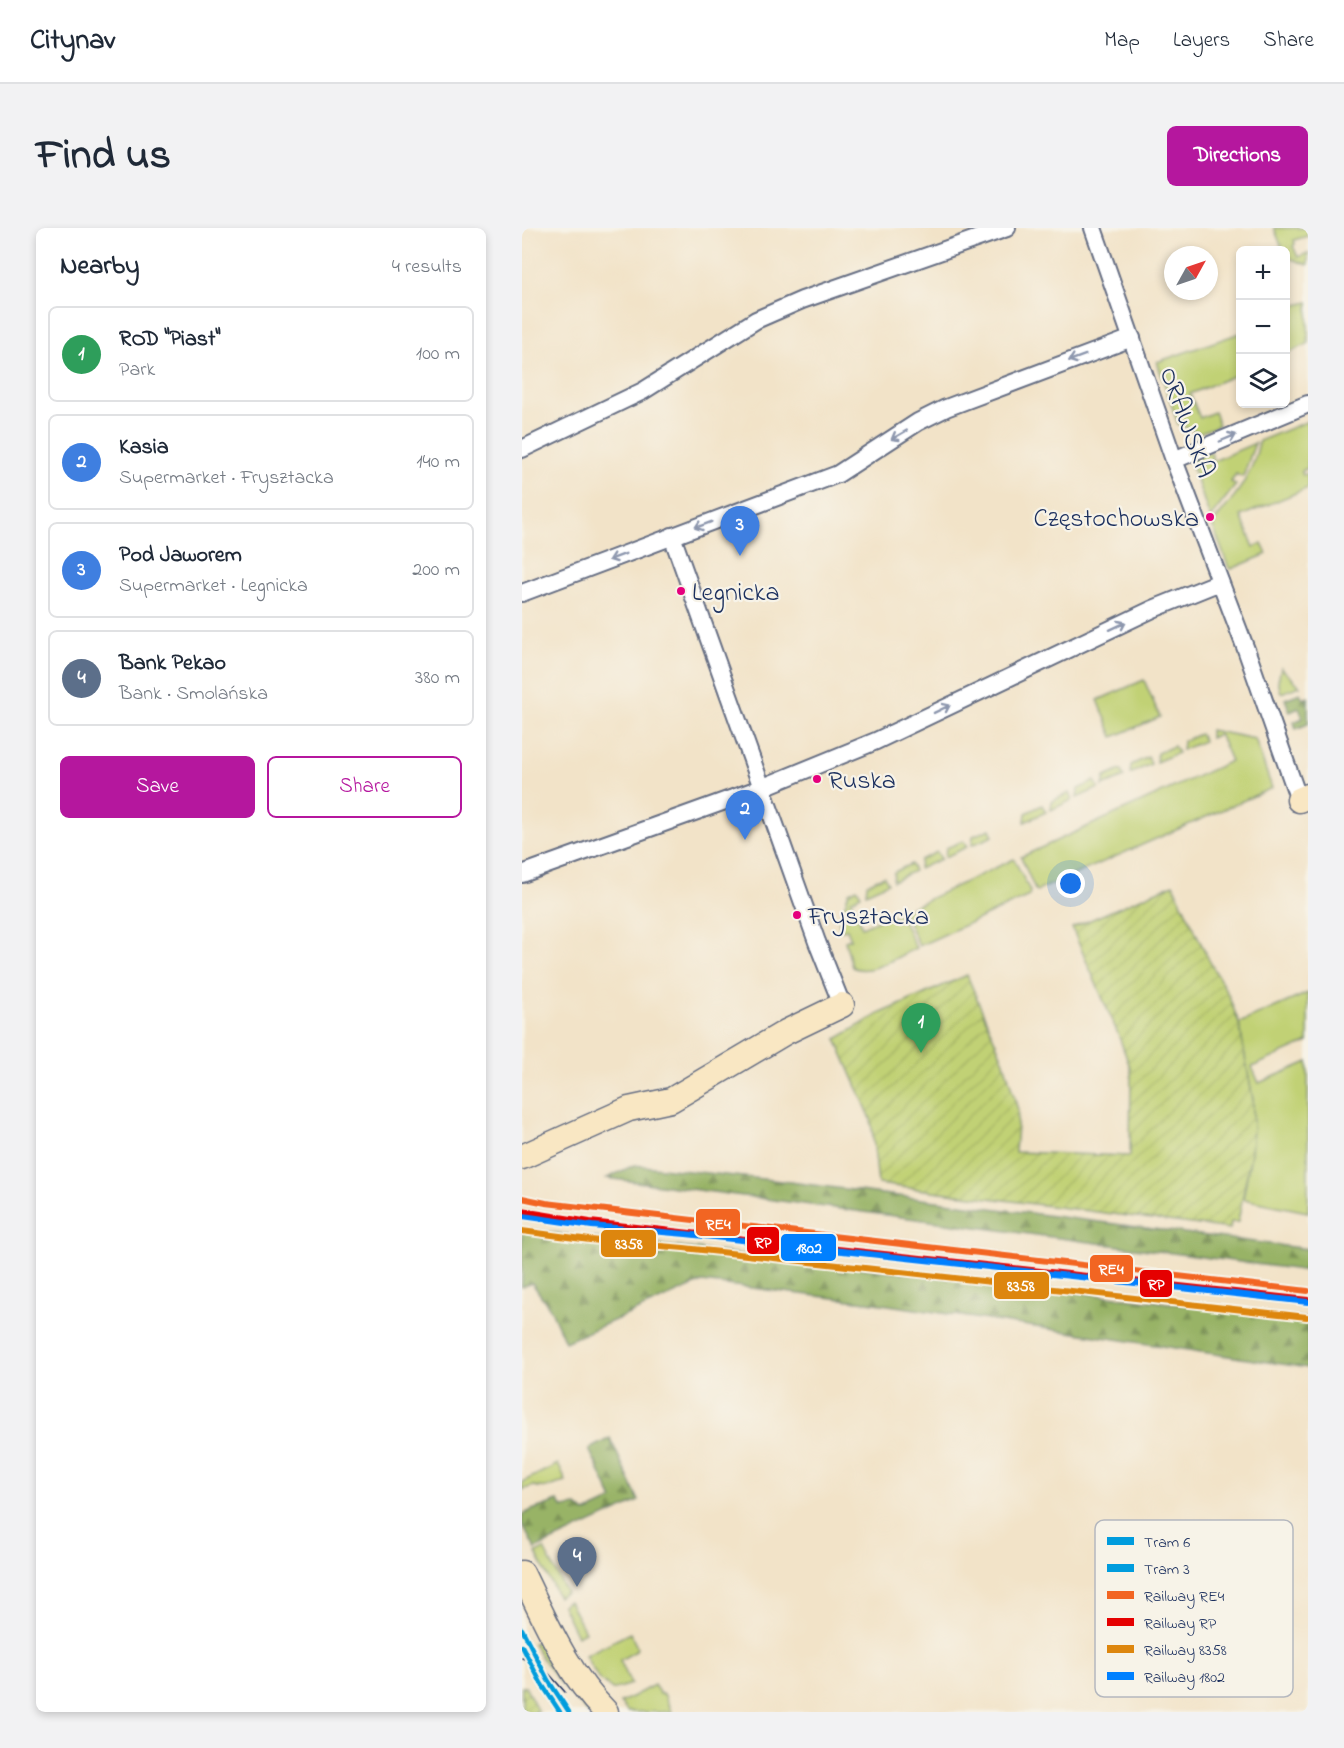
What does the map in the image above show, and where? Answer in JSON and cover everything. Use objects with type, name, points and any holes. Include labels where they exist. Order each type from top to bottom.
[{"type":"street","points":[[522,449],[658,383],[756,320],[817,295],[1007,228]]},
{"type":"street","name":"ORAWSKA","points":[[1093,228],[1174,460],[1303,798]]},
{"type":"street","points":[[522,593],[838,474],[918,422],[955,404],[1132,338]]},
{"type":"street","points":[[1174,460],[1308,404]]},
{"type":"street","points":[[526,1155],[629,1109],[672,1100],[786,1032],[842,1005],[830,979],[672,536]]},
{"type":"street","points":[[522,874],[761,788],[889,735],[1153,609],[1220,582]]},
{"type":"street","points":[[522,1573],[565,1659],[581,1684],[606,1712]]},
{"type":"green space","points":[[1274,228],[1308,228],[1308,236],[1294,240],[1293,246],[1298,257],[1308,253],[1308,265],[1290,258],[1290,246],[1281,246]]},
{"type":"green space","points":[[1308,302],[1308,344],[1290,352],[1290,307]]},
{"type":"green space","points":[[1236,334],[1236,375],[1190,394],[1200,418],[1214,412],[1219,425],[1199,433],[1178,424],[1157,362]]},
{"type":"green space","points":[[1308,421],[1308,468],[1301,471],[1303,475],[1308,473],[1308,488],[1241,516],[1254,547],[1262,544],[1267,554],[1231,569],[1212,524],[1235,496],[1247,476],[1259,441]]},
{"type":"green space","points":[[1255,443],[1244,474],[1242,477],[1236,474],[1231,482],[1236,485],[1210,518],[1193,469],[1193,458],[1210,452],[1211,462]]},
{"type":"green space","points":[[1281,668],[1300,686],[1281,693],[1278,681]]},
{"type":"green space","points":[[1144,680],[1160,717],[1113,737],[1098,700]]},
{"type":"green space","points":[[1300,693],[1303,699],[1308,697],[1308,724],[1296,729],[1294,722],[1303,718],[1299,708],[1290,712],[1285,699]]},
{"type":"green space","points":[[1210,730],[1255,739],[1272,788],[1035,890],[1021,857],[1231,761],[1219,734],[1210,738]]},
{"type":"green space","points":[[1200,734],[1204,741],[1182,750],[1183,741]]},
{"type":"green space","points":[[1174,746],[1178,753],[1156,762],[1157,753]]},
{"type":"green space","points":[[1148,757],[1151,764],[1130,774],[1131,765]]},
{"type":"green space","points":[[1121,770],[1124,777],[1103,786],[1105,777]]},
{"type":"green space","points":[[1095,781],[1099,788],[1077,798],[1078,789]]},
{"type":"green space","points":[[1069,793],[1072,800],[1051,810],[1052,801]]},
{"type":"green space","points":[[1042,805],[1046,812],[1025,822],[1026,813]]},
{"type":"green space","points":[[990,829],[993,836],[972,845],[973,836]]},
{"type":"green space","points":[[963,841],[967,847],[945,857],[946,848]]},
{"type":"green space","points":[[937,852],[941,859],[919,869],[920,860]]},
{"type":"green space","points":[[1014,859],[1030,891],[1029,896],[919,946],[903,911]]},
{"type":"green space","points":[[911,864],[914,871],[893,881],[894,872]]},
{"type":"green space","points":[[884,876],[888,883],[866,893],[867,884]]},
{"type":"green space","points":[[1173,884],[1228,994],[1239,1023],[1253,1100],[1253,1128],[1251,1153],[1238,1222],[1231,1222],[1230,1229],[878,1184],[871,1119],[836,1039],[879,1014],[967,975],[1004,1062],[1018,1110],[1015,1152],[1130,1156],[1131,1070],[1118,1034],[1072,928]]},
{"type":"green space","points":[[857,888],[861,895],[851,900],[862,927],[889,915],[891,918],[900,914],[916,948],[876,967],[859,969],[852,967],[845,941],[851,939],[847,929],[841,930],[839,922],[849,892]]},
{"type":"green space","points":[[1308,993],[1308,1042],[1252,1067],[1259,1083],[1308,1062],[1308,1212],[1243,1199],[1251,1153],[1253,1100],[1239,1023]]},
{"type":"green space","points":[[634,1165],[790,1182],[1308,1249],[1308,1271],[607,1178]]},
{"type":"green space","points":[[522,1229],[1308,1319],[1308,1368],[875,1303],[702,1282],[565,1342],[551,1310],[532,1283],[522,1287]]},
{"type":"green space","points":[[610,1438],[639,1501],[535,1549],[522,1524],[522,1515],[558,1501],[563,1508],[577,1506],[585,1513],[613,1500],[589,1449]]},
{"type":"green space","points":[[558,1464],[566,1481],[550,1487],[534,1486],[522,1490],[522,1482]]},
{"type":"green space","points":[[544,1549],[566,1592],[558,1597],[536,1553]]},
{"type":"green space","points":[[569,1601],[585,1632],[577,1636],[562,1605]]},
{"type":"green space","points":[[630,1633],[637,1647],[636,1651],[620,1660],[631,1684],[612,1690],[598,1678],[585,1655]]},
{"type":"green space","points":[[533,1643],[547,1644],[595,1712],[587,1712],[557,1679]]},
{"type":"green space","points":[[531,1672],[542,1677],[564,1712],[555,1712]]},
{"type":"green space","points":[[654,1685],[660,1694],[664,1694],[672,1712],[628,1712],[620,1703]]},
{"type":"green space","points":[[522,1687],[526,1687],[538,1712],[522,1712]]},
{"type":"tram line","name":"6","points":[[522,1629],[548,1680],[569,1712]]},
{"type":"tram line","name":"3","points":[[522,1646],[541,1683],[560,1712]]},
{"type":"tram line","points":[[522,1658],[545,1669],[565,1692]]},
{"type":"rail line","name":"RE4","points":[[522,1198],[546,1203],[1308,1291]]},
{"type":"rail line","name":"RP","points":[[522,1211],[590,1222],[1308,1300]]},
{"type":"rail line","name":"1802","points":[[523,1216],[592,1226],[686,1234],[1308,1302]]},
{"type":"rail line","name":"8358","points":[[522,1231],[1307,1317]]},
{"type":"place","name":"Częstochowska","points":[[1210,517]]},
{"type":"place","name":"Pod Jaworem","points":[[740,556]]},
{"type":"place","name":"Legnicka","points":[[681,591]]},
{"type":"place","name":"Ruska","points":[[817,779]]},
{"type":"place","name":"Kasia","points":[[745,840]]},
{"type":"place","name":"Frysztacka","points":[[797,915]]},
{"type":"place","name":"ROD \"Piast\"","points":[[921,1053]]},
{"type":"place","name":"Bank Pekao","points":[[577,1587]]}]
